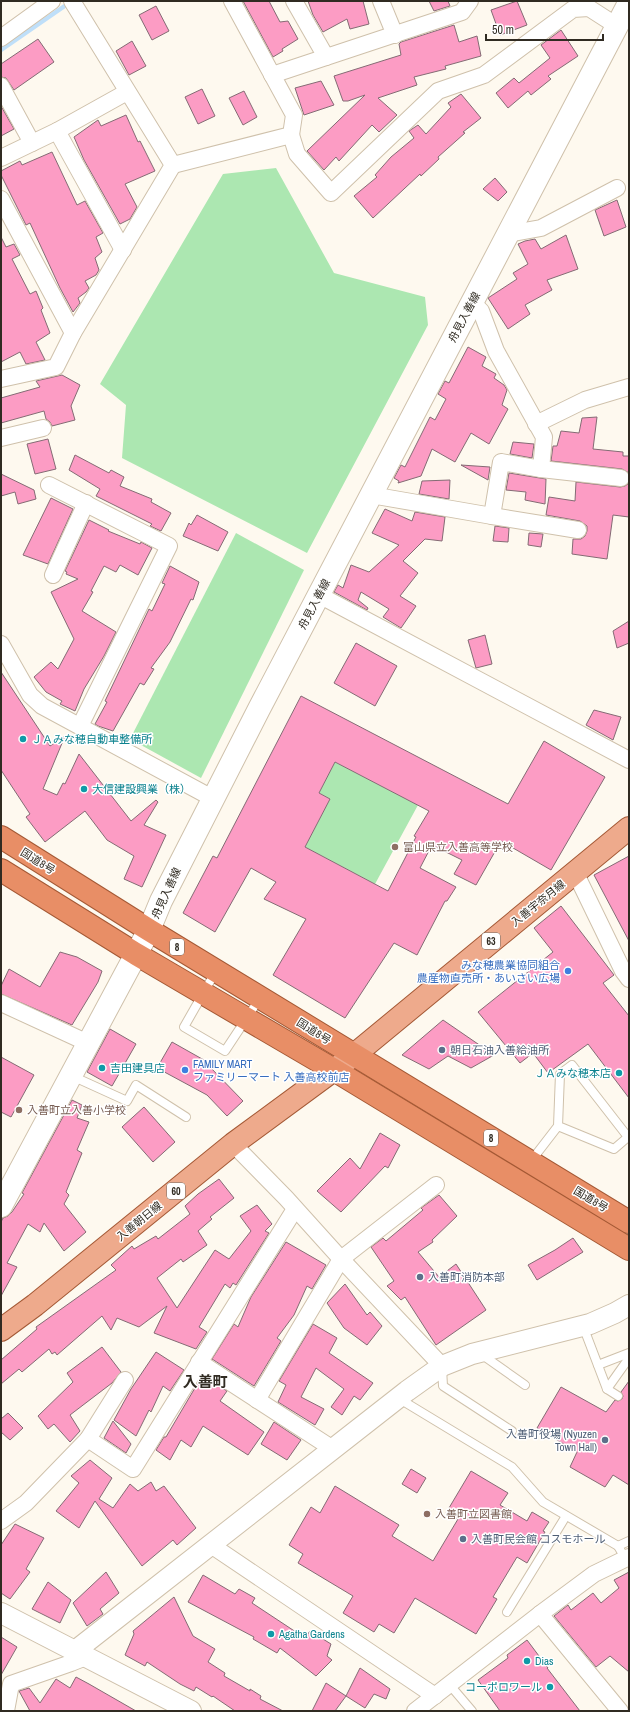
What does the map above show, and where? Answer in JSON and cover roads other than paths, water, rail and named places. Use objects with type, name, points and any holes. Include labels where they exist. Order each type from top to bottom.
[{"type":"highway","name":"国道8号","points":[[1,838],[260,998],[629,1222]]},
{"type":"highway","name":"国道8号","points":[[1,870],[136,954],[334,1070],[629,1249]]},
{"type":"main road","name":"舟見入善線","points":[[1,1206],[149,930],[161,901],[319,594],[629,3]]},
{"type":"main road","name":"入善宇奈月線","points":[[354,1055],[629,828]]},
{"type":"main road","name":"入善朝日線","points":[[1,1330],[35,1305],[233,1144],[354,1055]]},
{"type":"street","points":[[1,38],[52,1]]},
{"type":"street","points":[[72,1],[173,165]]},
{"type":"street","points":[[232,1],[294,115],[291,135],[297,154],[332,193],[438,91],[484,75],[573,9],[588,8],[617,26]]},
{"type":"street","points":[[294,1],[326,58]]},
{"type":"street","points":[[381,1],[395,35]]},
{"type":"street","points":[[272,75],[462,12],[470,1]]},
{"type":"street","points":[[1,86],[32,143]]},
{"type":"street","points":[[1,158],[127,92]]},
{"type":"street","points":[[57,130],[122,250]]},
{"type":"street","points":[[1,379],[56,367],[73,333],[173,165],[291,135]]},
{"type":"street","points":[[508,234],[541,228],[617,188]]},
{"type":"street","points":[[1,199],[73,333]]},
{"type":"street","points":[[472,302],[481,311],[496,351],[544,437],[541,469]]},
{"type":"street","points":[[536,424],[585,400],[629,387]]},
{"type":"street","points":[[1,438],[43,428]]},
{"type":"street","points":[[492,516],[502,462],[541,469],[622,478]]},
{"type":"street","points":[[49,484],[169,546],[80,726]]},
{"type":"street","points":[[371,495],[578,530]]},
{"type":"street","points":[[53,575],[86,503]]},
{"type":"street","points":[[319,594],[629,760]]},
{"type":"street","points":[[2,649],[30,695],[42,706],[214,799]]},
{"type":"street","points":[[575,872],[623,971],[629,979]]},
{"type":"street","points":[[1,1003],[88,1043]]},
{"type":"street","points":[[233,1144],[442,1366]]},
{"type":"street","points":[[257,1400],[341,1259],[436,1185]]},
{"type":"street","points":[[88,1439],[133,1469],[295,1209]]},
{"type":"street","points":[[6,1711],[11,1684],[71,1664],[211,1545],[397,1398],[442,1366],[479,1352],[583,1326],[615,1313],[629,1305]]},
{"type":"street","points":[[199,1362],[333,1448]]},
{"type":"street","points":[[1,1521],[26,1502],[88,1439],[126,1380]]},
{"type":"street","points":[[211,1545],[434,1696]]},
{"type":"street","points":[[415,1711],[540,1614],[624,1554]]},
{"type":"street","points":[[1,1613],[191,1711]]},
{"type":"street","points":[[540,1614],[620,1711]]},
{"type":"lane","points":[[217,971],[184,1027],[225,1051],[260,998]]},
{"type":"lane","points":[[530,1162],[558,1126],[560,1074],[572,1065],[629,1137],[614,1149],[558,1126]]},
{"type":"lane","points":[[71,1076],[127,1101],[136,1085],[186,1117]]},
{"type":"lane","points":[[583,1326],[607,1389],[618,1396]]},
{"type":"lane","points":[[479,1352],[525,1384]]},
{"type":"lane","points":[[598,1365],[629,1353]]},
{"type":"lane","points":[[607,1389],[629,1358]]},
{"type":"lane","points":[[442,1366],[443,1386],[512,1431]]},
{"type":"lane","points":[[397,1398],[512,1467],[543,1502],[624,1554],[629,1541]]},
{"type":"lane","points":[[507,1612],[566,1516]]},
{"type":"lane","points":[[449,1684],[472,1711]]},
{"type":"waterway","points":[[1,50],[69,3]]},
{"type":"place","name":"ＪＡみな穂自動車整備所","points":[[23,739]]},
{"type":"place","name":"大信建設興業（株）","points":[[84,789]]},
{"type":"place","name":"富山県立入善高等学校","points":[[395,847]]},
{"type":"place","name":"みな穂農業協同組合 農産物直売所・あいさい広場","points":[[568,971]]},
{"type":"place","name":"朝日石油入善給油所","points":[[442,1050]]},
{"type":"place","name":"吉田建具店","points":[[102,1068]]},
{"type":"place","name":"FAMILY MART ファミリーマート 入善高校前店","points":[[185,1070]]},
{"type":"place","name":"ＪＡみな穂本店","points":[[619,1073]]},
{"type":"place","name":"入善町立入善小学校","points":[[19,1110]]},
{"type":"place","name":"入善町消防本部","points":[[420,1277]]},
{"type":"place","name":"入善町役場 (Nyuzen Town Hall)","points":[[605,1440]]},
{"type":"place","name":"入善町立図書館","points":[[427,1514]]},
{"type":"place","name":"入善町民会館 コスモホール","points":[[463,1539]]},
{"type":"place","name":"Agatha Gardens","points":[[271,1634]]},
{"type":"place","name":"Dias","points":[[527,1661]]},
{"type":"place","name":"コーポロワール","points":[[550,1687]]},
{"type":"district","name":"入善町","points":[[205,1382]]}]
